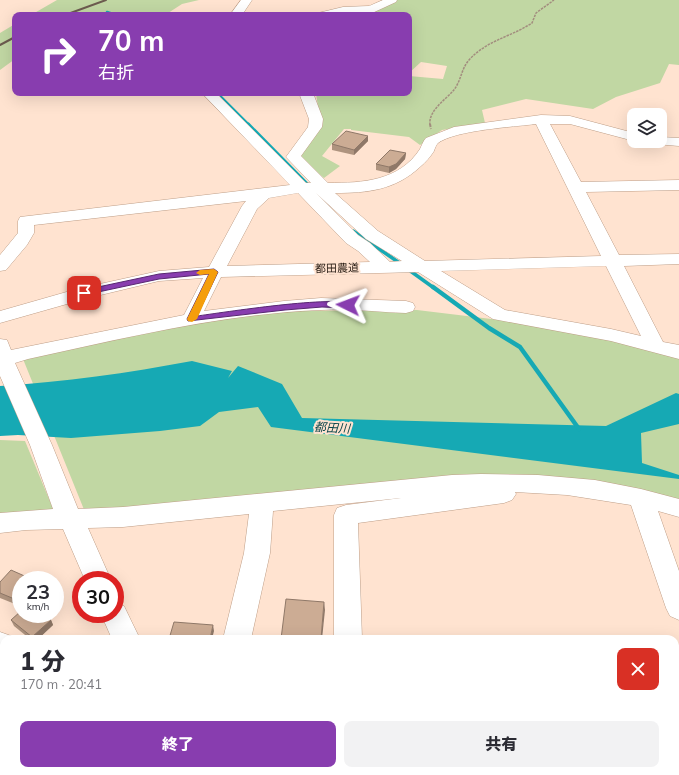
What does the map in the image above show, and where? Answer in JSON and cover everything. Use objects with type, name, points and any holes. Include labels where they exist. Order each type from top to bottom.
[{"type":"street","points":[[238,12],[247,0]]},
{"type":"street","points":[[335,12],[343,10],[366,11],[392,0]]},
{"type":"street","points":[[212,96],[312,189],[372,234],[419,266],[500,315],[611,335],[679,352]]},
{"type":"street","points":[[307,96],[316,119],[315,127],[293,157],[321,184],[312,189]]},
{"type":"street","points":[[541,119],[655,345]]},
{"type":"street","points":[[0,266],[26,233],[26,221],[312,189],[368,186],[397,178],[416,163],[427,150],[431,142],[454,131],[541,119],[570,120],[627,135]]},
{"type":"street","points":[[667,141],[679,142]]},
{"type":"street","points":[[576,187],[679,185]]},
{"type":"street","points":[[312,189],[352,239],[390,267]]},
{"type":"street","points":[[191,319],[214,272],[250,206],[264,194]]},
{"type":"street","name":"都田農道","points":[[0,317],[84,293],[159,276],[214,272],[679,259]]},
{"type":"street","points":[[94,571],[2,352],[24,353],[191,319],[285,307],[322,304],[406,307]]},
{"type":"street","points":[[0,523],[69,514],[123,517],[452,484],[490,482],[566,485],[615,492],[679,508]]},
{"type":"street","points":[[348,635],[346,515],[566,485]]},
{"type":"street","points":[[641,498],[679,608]]},
{"type":"street","points":[[238,635],[257,553],[262,503]]},
{"type":"street","points":[[118,623],[124,635]]},
{"type":"path","points":[[431,142],[430,122],[434,111],[455,89],[468,61],[485,46],[532,23],[536,13],[554,0]]},
{"type":"green space","points":[[57,0],[199,0],[182,4],[170,12],[36,12]]},
{"type":"green space","points":[[394,0],[679,0],[679,65],[669,64],[660,83],[616,97],[593,109],[526,99],[482,110],[485,123],[442,130],[420,145],[409,137],[344,129],[322,156],[340,166],[324,178],[297,156],[319,114],[316,96],[412,96],[412,76],[443,79],[447,66],[421,62],[412,70],[412,12],[368,12]]},
{"type":"green space","points":[[12,26],[12,61],[0,70],[0,33]]},
{"type":"green space","points":[[417,310],[556,327],[679,356],[679,513],[590,488],[85,512],[23,359],[147,331],[281,311]]},
{"type":"green space","points":[[0,440],[25,441],[54,511],[0,518]]},
{"type":"water","name":"都田川","points":[[192,361],[232,371],[228,378],[238,366],[282,384],[302,418],[606,426],[676,393],[679,394],[679,424],[641,433],[642,463],[679,475],[679,479],[271,427],[258,407],[219,412],[200,426],[160,431],[71,438],[18,435],[0,436],[0,386],[96,376]]},
{"type":"building","points":[[346,131],[368,136],[354,150],[332,144]]},
{"type":"building","points":[[390,150],[406,153],[396,164],[389,167],[376,164]]},
{"type":"building","points":[[11,570],[13,571],[12,571],[12,598],[0,593],[0,582]]},
{"type":"building","points":[[286,599],[324,602],[321,635],[282,635]]},
{"type":"building","points":[[174,622],[213,625],[211,635],[170,635]]},
{"type":"building","points":[[15,623],[48,623],[34,635],[30,635]]},
{"type":"waterway","points":[[220,96],[248,124]]},
{"type":"waterway","points":[[248,124],[310,187]]},
{"type":"waterway","points":[[353,231],[401,264]]},
{"type":"waterway","points":[[409,270],[434,288]]},
{"type":"waterway","points":[[433,287],[489,328],[520,347],[579,429]]},
{"type":"railway","points":[[73,12],[106,0]]},
{"type":"railway","points":[[0,45],[12,39]]},
{"type":"slow traffic","points":[[192,319],[214,272],[200,273]]},
{"type":"route","points":[[84,293],[159,276],[214,272],[191,319],[285,307],[322,304],[348,305]]}]
